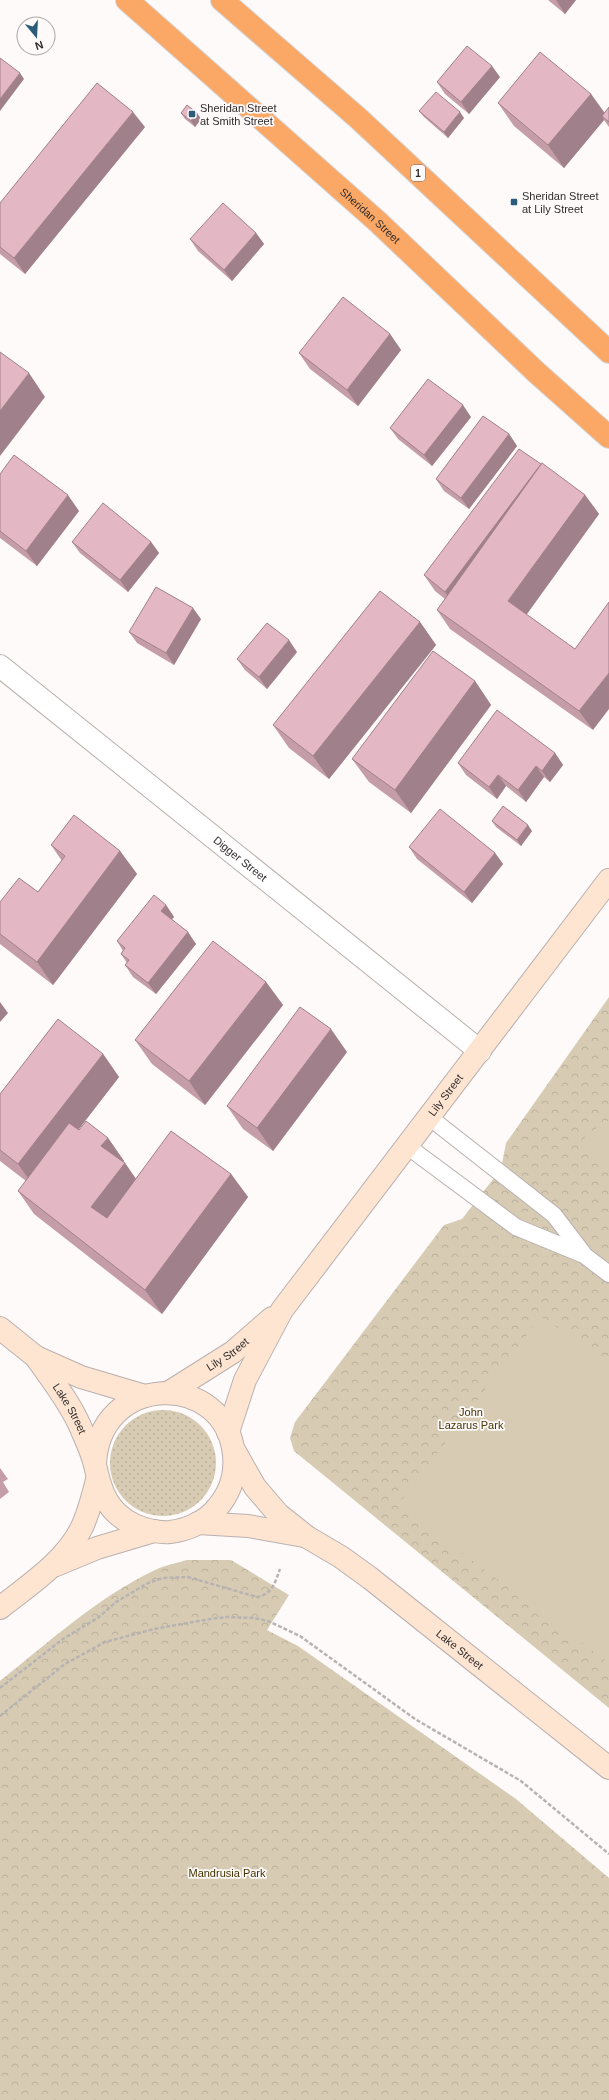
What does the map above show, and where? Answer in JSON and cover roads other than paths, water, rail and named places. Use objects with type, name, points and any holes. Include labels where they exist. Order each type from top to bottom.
[{"type":"highway","name":"Sheridan Street","points":[[128,0],[378,222],[536,372],[609,437]]},
{"type":"highway","name":"1","points":[[222,0],[358,118],[609,352]]},
{"type":"main road","name":"Lily Street","points":[[231,1440],[245,1380],[282,1310],[609,880]]},
{"type":"main road","name":"Lily Street","points":[[168,1393],[233,1352],[282,1310]]},
{"type":"main road","name":"Lake Street","points":[[0,1328],[36,1356],[81,1377],[145,1396]]},
{"type":"main road","name":"Lake Street","points":[[36,1356],[79,1424],[96,1473]]},
{"type":"main road","points":[[0,1608],[50,1568],[82,1528],[96,1473],[98,1440],[106,1425],[123,1407],[145,1396],[168,1393],[185,1395],[207,1407],[219,1418],[231,1440],[234,1471],[228,1492],[215,1510],[198,1524],[176,1531],[154,1531],[141,1528],[118,1514],[105,1499],[96,1473]]},
{"type":"main road","name":"Lake Street","points":[[231,1440],[265,1501],[278,1514],[307,1537],[341,1557],[370,1578],[609,1768]]},
{"type":"main road","name":"Lake Street","points":[[198,1524],[248,1526],[307,1537]]},
{"type":"main road","points":[[50,1568],[97,1548],[154,1531]]},
{"type":"street","name":"Digger Street","points":[[0,666],[480,1051]]},
{"type":"lane","points":[[429,1117],[554,1215],[584,1255]]},
{"type":"lane","points":[[407,1146],[516,1227],[584,1255],[609,1274]]},
{"type":"place","name":"Sheridan Street at Smith Street","points":[[192,114]]},
{"type":"place","name":"Sheridan Street at Lily Street","points":[[514,202]]},
{"type":"park label","name":"John Lazarus Park","points":[[471,1418]]},
{"type":"park label","name":"Mandrusia Park","points":[[227,1873]]}]
